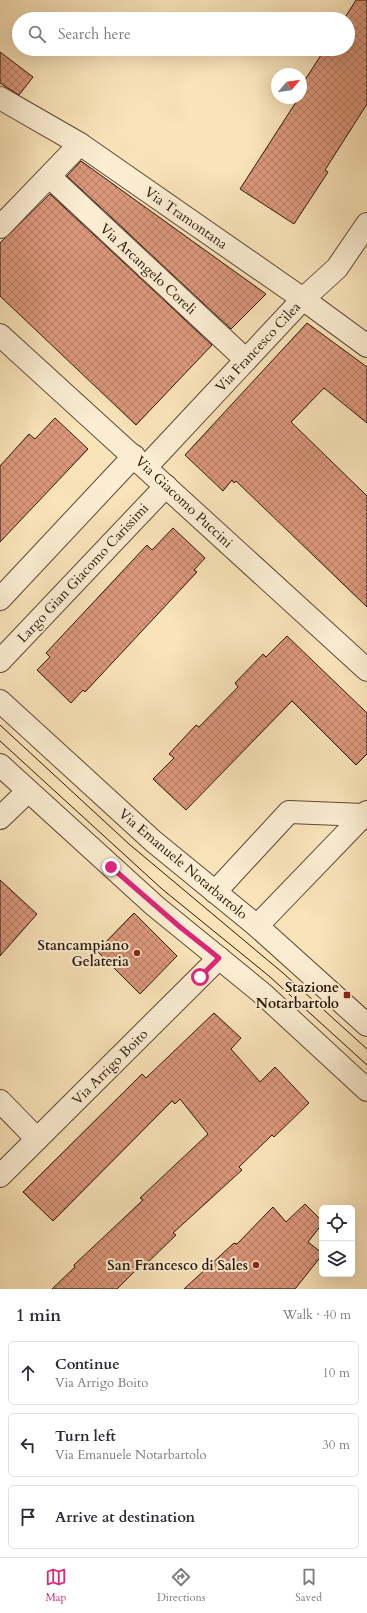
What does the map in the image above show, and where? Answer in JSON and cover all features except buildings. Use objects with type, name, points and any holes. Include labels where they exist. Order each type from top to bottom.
[{"type":"street","name":"Via Tramontana","points":[[0,98],[80,144],[303,299],[367,346]]},
{"type":"street","points":[[0,227],[50,177],[80,144]]},
{"type":"street","name":"Via Arcangelo Coreli","points":[[50,177],[246,360]]},
{"type":"street","name":"Via Francesco Cilea","points":[[140,462],[246,360],[303,299],[337,268],[367,224]]},
{"type":"street","name":"Via Giacomo Puccini","points":[[0,335],[367,670]]},
{"type":"street","points":[[0,599],[140,462]]},
{"type":"street","name":"Largo Gian Giacomo Carissimi","points":[[0,661],[166,486]]},
{"type":"street","name":"Via Emanuele Notarbartolo","points":[[0,701],[153,841],[257,926],[367,1025]]},
{"type":"street","points":[[0,765],[160,910],[285,1014],[367,1090]]},
{"type":"street","points":[[0,818],[28,791]]},
{"type":"street","points":[[215,892],[289,812],[366,813]]},
{"type":"street","points":[[257,926],[366,813]]},
{"type":"street","name":"Via Arrigo Boito","points":[[0,1176],[219,958]]},
{"type":"street","points":[[0,1101],[37,1139]]},
{"type":"tram line","points":[[0,725],[129,844],[283,973],[367,1049]]},
{"type":"tram line","points":[[0,741],[162,889],[269,976],[367,1065]]},
{"type":"place","name":"Stancampiano Gelateria","points":[[137,953]]},
{"type":"place","name":"Stazione Notarbartolo","points":[[347,995]]},
{"type":"place","name":"San Francesco di Sales","points":[[256,1265]]},
{"type":"route","points":[[111,867],[155,906],[219,958],[200,977]]}]
